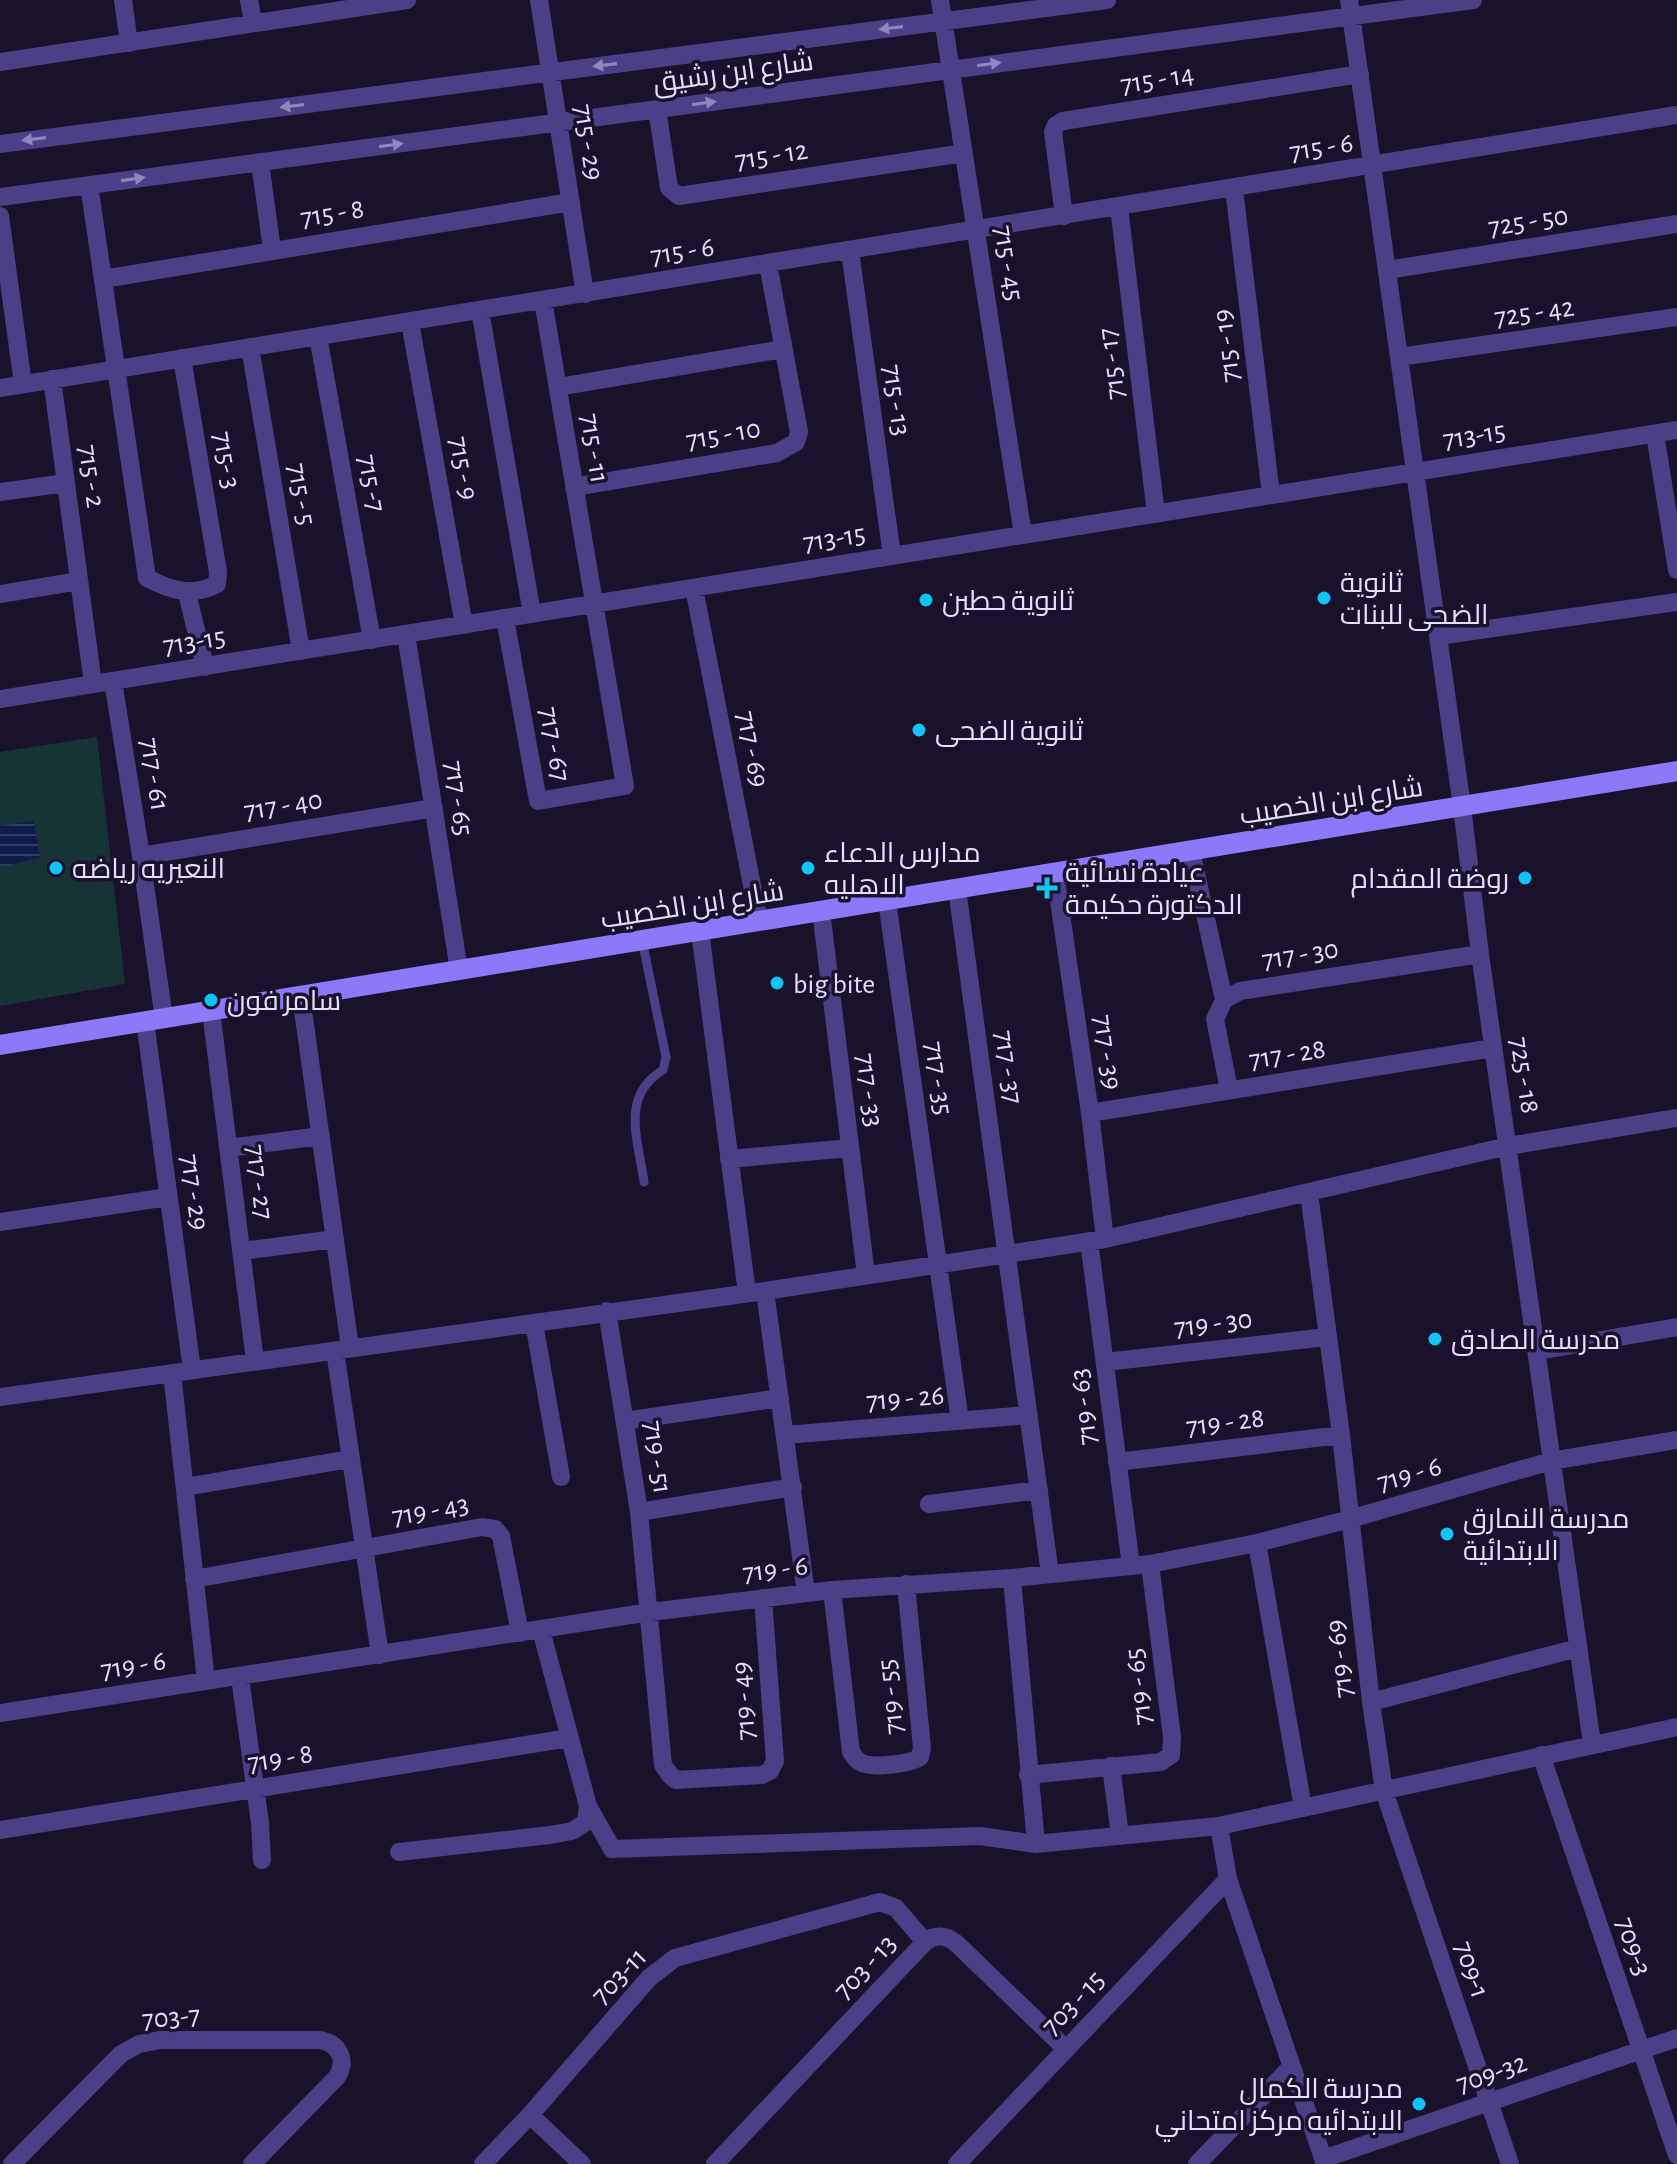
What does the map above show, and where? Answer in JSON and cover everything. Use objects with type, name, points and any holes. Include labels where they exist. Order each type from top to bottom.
[{"type":"street","points":[[123,0],[129,43]]},
{"type":"street","points":[[249,0],[253,22]]},
{"type":"street","points":[[0,62],[407,0]]},
{"type":"street","name":"715 - 45","points":[[940,0],[1023,535]]},
{"type":"street","name":"شارع ابن رشيق","points":[[0,144],[1107,0]]},
{"type":"street","name":"شارع ابن رشيق","points":[[0,197],[951,70],[1350,8],[1473,0]]},
{"type":"street","name":"715 - 29","points":[[546,1],[551,72],[585,294]]},
{"type":"street","name":"725 - 18","points":[[1350,8],[1592,1744]]},
{"type":"street","name":"715 - 14","points":[[1064,216],[1053,132],[1056,125],[1063,121],[1360,74]]},
{"type":"street","name":"715 - 12","points":[[657,109],[669,188],[679,196],[964,153]]},
{"type":"street","name":"715 - 6","points":[[0,388],[1677,115]]},
{"type":"street","points":[[260,162],[272,250]]},
{"type":"street","points":[[89,185],[147,578],[166,588],[187,593],[205,667]]},
{"type":"street","name":"715 - 19","points":[[1234,189],[1271,495]]},
{"type":"street","name":"715 - 8","points":[[103,279],[571,202]]},
{"type":"street","name":"715 - 17","points":[[1119,207],[1156,514]]},
{"type":"street","points":[[0,216],[23,384]]},
{"type":"street","name":"725 - 50","points":[[1387,270],[1677,224]]},
{"type":"street","name":"715 - 13","points":[[850,251],[892,556]]},
{"type":"street","name":"715 - 10","points":[[574,487],[777,453],[796,442],[799,432],[768,264]]},
{"type":"street","name":"715 - 11","points":[[543,300],[593,604]]},
{"type":"street","points":[[480,310],[532,614]]},
{"type":"street","name":"725 - 42","points":[[1399,357],[1677,317]]},
{"type":"street","name":"715 - 9","points":[[410,322],[464,625]]},
{"type":"street","name":"715 -7","points":[[318,336],[372,640]]},
{"type":"street","name":"715 - 5","points":[[250,347],[301,651]]},
{"type":"street","points":[[558,387],[783,349]]},
{"type":"street","name":"715- 3","points":[[182,358],[218,572],[217,584],[187,593]]},
{"type":"street","name":"715 - 2","points":[[52,379],[93,684]]},
{"type":"street","name":"713-15","points":[[0,699],[1677,430]]},
{"type":"street","points":[[1655,434],[1677,570]]},
{"type":"street","points":[[0,492],[66,483]]},
{"type":"street","points":[[0,594],[79,581]]},
{"type":"street","name":"717 - 69","points":[[694,588],[759,921]]},
{"type":"street","points":[[1438,636],[1677,602]]},
{"type":"street","name":"717 - 67","points":[[505,618],[538,801],[625,786],[593,604]]},
{"type":"street","name":"717 - 65","points":[[406,634],[459,970]]},
{"type":"street","name":"717 - 61","points":[[113,681],[141,856],[154,1020]]},
{"type":"street","name":"شارع ابن الخصيب","points":[[0,1045],[1677,771]]},
{"type":"street","name":"717 - 40","points":[[141,856],[434,808]]},
{"type":"street","points":[[1191,851],[1224,1000],[1215,1019],[1229,1090]]},
{"type":"street","name":"717 - 39","points":[[1055,873],[1090,1113],[1097,1240]]},
{"type":"street","name":"717 - 37","points":[[957,889],[1050,1574]]},
{"type":"street","name":"717 - 35","points":[[887,901],[960,1421]]},
{"type":"street","name":"717 - 33","points":[[821,911],[866,1275]]},
{"type":"street","points":[[700,931],[729,1159],[780,1398],[806,1593]]},
{"type":"street","name":"717 - 30","points":[[1224,1000],[1240,991],[1480,954]]},
{"type":"street","points":[[301,996],[335,1239],[350,1459],[380,1655]]},
{"type":"street","name":"717 - 27","points":[[211,1011],[255,1361]]},
{"type":"street","name":"717 - 29","points":[[154,1020],[168,1197],[192,1370]]},
{"type":"street","name":"717 - 28","points":[[1090,1113],[1493,1048]]},
{"type":"street","points":[[0,1397],[756,1292],[1097,1240],[1508,1146],[1677,1118]]},
{"type":"street","points":[[228,1148],[321,1136]]},
{"type":"street","points":[[729,1159],[850,1148]]},
{"type":"street","name":"719 - 69","points":[[1309,1193],[1384,1791]]},
{"type":"street","points":[[0,1222],[168,1197]]},
{"type":"street","points":[[242,1251],[335,1239]]},
{"type":"street","name":"719 - 63","points":[[1097,1240],[1105,1362],[1131,1566]]},
{"type":"street","name":"719 - 51","points":[[607,1311],[639,1512],[650,1612]]},
{"type":"street","points":[[534,1323],[561,1477]]},
{"type":"street","points":[[1537,1351],[1677,1327]]},
{"type":"street","name":"719 - 30","points":[[1105,1362],[1327,1337]]},
{"type":"street","points":[[172,1373],[206,1681]]},
{"type":"street","points":[[625,1421],[780,1398]]},
{"type":"street","name":"719 - 26","points":[[785,1435],[1029,1415]]},
{"type":"street","name":"719 - 28","points":[[1117,1462],[1341,1435]]},
{"type":"street","name":"719 - 6","points":[[0,1713],[650,1612],[832,1590],[1012,1578],[1150,1564],[1257,1543],[1551,1461],[1677,1440]]},
{"type":"street","points":[[185,1487],[350,1459]]},
{"type":"street","points":[[639,1512],[793,1487]]},
{"type":"street","points":[[929,1504],[1039,1490]]},
{"type":"street","name":"719 - 43","points":[[362,1550],[482,1527],[495,1529],[501,1536],[520,1633]]},
{"type":"street","points":[[1257,1543],[1303,1808]]},
{"type":"street","points":[[194,1579],[362,1550]]},
{"type":"street","name":"719 - 65","points":[[1028,1775],[1161,1762],[1171,1755],[1172,1737],[1150,1564]]},
{"type":"street","points":[[1012,1578],[1036,1844]]},
{"type":"street","name":"719 - 55","points":[[832,1590],[851,1752],[857,1761],[865,1765],[911,1763],[920,1757],[922,1748],[906,1584]]},
{"type":"street","name":"719 - 49","points":[[650,1612],[663,1765],[676,1780],[762,1775],[770,1771],[775,1761],[763,1598]]},
{"type":"street","points":[[541,1630],[588,1806],[612,1849],[980,1836],[1036,1844],[1219,1826],[1677,1727]]},
{"type":"street","points":[[1371,1702],[1578,1648]]},
{"type":"street","points":[[240,1677],[262,1860]]},
{"type":"street","name":"719 - 8","points":[[0,1830],[569,1738]]},
{"type":"street","name":"709-3","points":[[1541,1755],[1677,2155]]},
{"type":"street","points":[[1111,1766],[1120,1836]]},
{"type":"street","name":"709-1","points":[[1384,1791],[1510,2164]]},
{"type":"street","points":[[399,1852],[572,1831],[586,1822],[588,1806]]},
{"type":"street","points":[[1219,1826],[1228,1879],[1324,2162]]},
{"type":"street","name":"703 - 15","points":[[957,2164],[1228,1879]]},
{"type":"street","name":"703-11","points":[[483,2164],[530,2115],[649,1978],[675,1958],[880,1902],[896,1908],[925,1942]]},
{"type":"street","name":"703 - 13","points":[[715,2164],[925,1942],[935,1937],[952,1939],[1066,2049]]},
{"type":"street","name":"709-32","points":[[1324,2162],[1677,2038]]},
{"type":"street","name":"703-7","points":[[12,2164],[113,2060],[139,2044],[160,2040],[320,2040],[334,2045],[342,2064],[337,2077],[252,2164]]},
{"type":"street","points":[[1197,2164],[1291,2067]]},
{"type":"street","points":[[530,2115],[582,2164]]},
{"type":"lane","points":[[642,940],[666,1057],[663,1070],[649,1078],[637,1096],[635,1113],[644,1182]]},
{"type":"green space","name":"النعيريه رياضه","points":[[97,737],[125,984],[0,1006],[0,752]]},
{"type":"water","points":[[34,821],[40,858],[0,867],[0,826]]},
{"type":"place","name":"ثانوية الضحى للبنات","points":[[1324,598]]},
{"type":"place","name":"ثانوية حطين","points":[[926,600]]},
{"type":"place","name":"ثانوية الضحى","points":[[919,730]]},
{"type":"place","name":"النعيريه رياضه","points":[[56,868]]},
{"type":"place","name":"مدارس الدعاء الاهليه","points":[[808,868]]},
{"type":"place","name":"روضة المقدام","points":[[1525,878]]},
{"type":"place","name":"عيادة نسائية الدكتورة حكيمة","points":[[1047,888]]},
{"type":"place","name":"big bite","points":[[777,983]]},
{"type":"place","name":"سامر فون","points":[[211,1000]]},
{"type":"place","name":"مدرسة الصادق","points":[[1435,1339]]},
{"type":"place","name":"مدرسة النمارق الابتدائية","points":[[1447,1534]]},
{"type":"place","name":"مدرسة الكمال الابتدائيه مركز امتحاني","points":[[1419,2104]]}]
